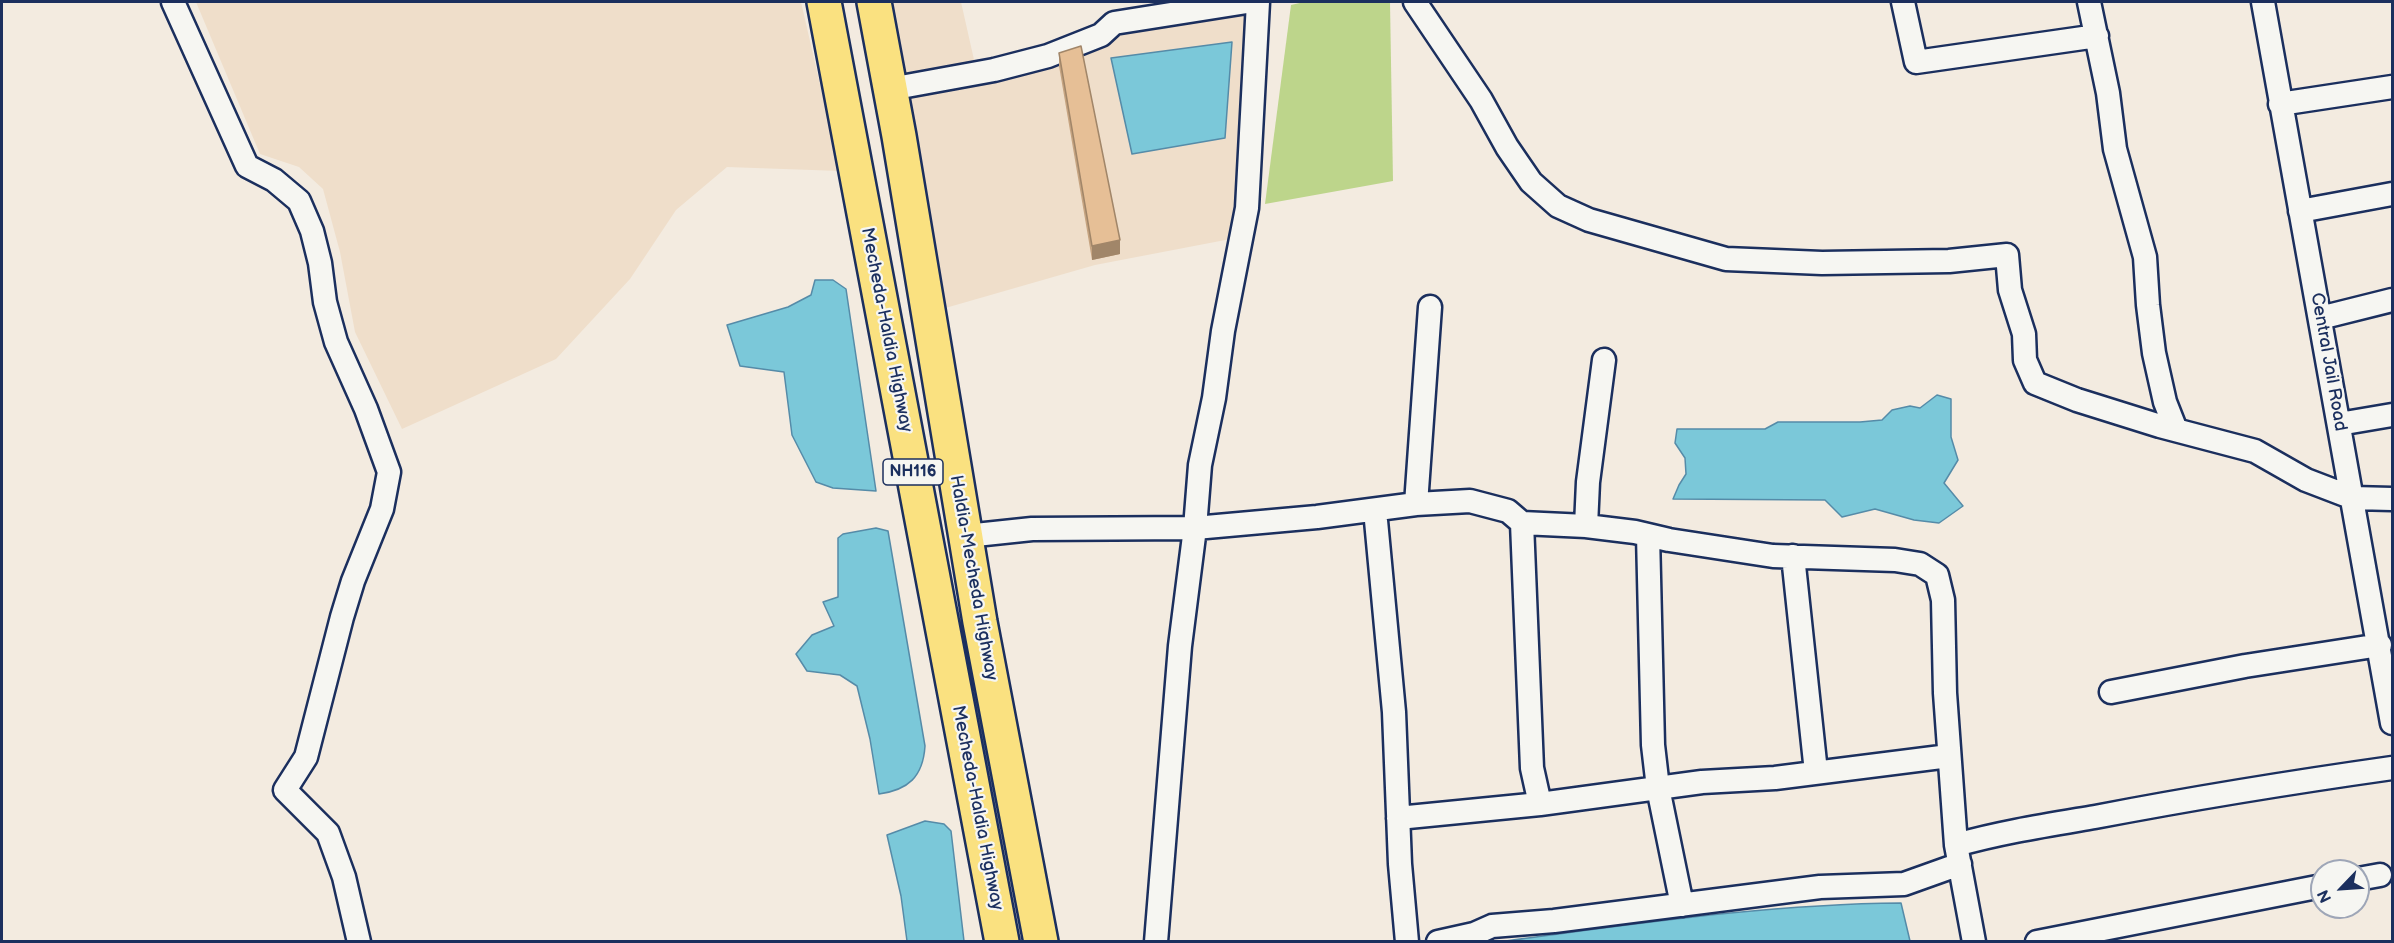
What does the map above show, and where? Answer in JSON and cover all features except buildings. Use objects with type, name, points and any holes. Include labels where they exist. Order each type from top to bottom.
[{"type":"highway","name":"Mecheda-Haldia Highway","points":[[824,2],[1002,942]]},
{"type":"highway","name":"Haldia-Mecheda Highway","points":[[874,2],[982,634],[1041,942]]},
{"type":"street","points":[[173,2],[247,166],[274,180],[299,201],[312,231],[320,263],[325,302],[336,342],[366,409],[389,472],[381,508],[342,617],[306,757],[285,790],[328,833],[344,877],[359,942]]},
{"type":"street","points":[[890,89],[994,70],[1048,56],[1101,35],[1114,23],[1247,2]]},
{"type":"street","points":[[1156,942],[1179,646],[1195,528],[1200,465],[1214,398],[1223,331],[1246,208],[1258,2]]},
{"type":"street","points":[[1415,2],[1481,100],[1507,147],[1531,182],[1558,206],[1589,220],[1726,259],[1822,263],[1949,261],[2007,255],[2010,290],[2024,334],[2025,360],[2035,383],[2077,400],[2255,451],[2306,480],[2353,498],[2392,499]]},
{"type":"street","points":[[1904,2],[1917,62],[2097,36]]},
{"type":"street","points":[[2089,2],[2108,93],[2115,149],[2145,257],[2154,352],[2165,402],[2176,430]]},
{"type":"street","name":"Central Jail Road","points":[[2262,2],[2380,645],[2392,723]]},
{"type":"street","points":[[2280,104],[2392,87]]},
{"type":"street","points":[[2300,211],[2392,194]]},
{"type":"street","points":[[2320,318],[2392,300]]},
{"type":"street","points":[[1416,504],[1430,307]]},
{"type":"street","points":[[1586,526],[1588,482],[1604,360]]},
{"type":"street","points":[[2339,424],[2392,415]]},
{"type":"street","points":[[966,536],[1032,529],[1195,528],[1416,504],[1470,501],[1508,511],[1522,523],[1586,526],[1742,551],[1793,556],[1895,560],[1920,564],[1937,575],[1943,600],[1949,756],[1958,854],[1974,942]]},
{"type":"street","points":[[1375,510],[1394,712],[1398,818],[1407,942]]},
{"type":"street","points":[[1522,523],[1532,768],[1540,804]]},
{"type":"street","points":[[1648,535],[1653,745],[1658,788],[1682,905]]},
{"type":"street","points":[[1793,556],[1816,772]]},
{"type":"street","points":[[2111,692],[2244,666],[2380,645]]},
{"type":"street","points":[[1398,818],[1540,804],[1658,788],[1949,756]]},
{"type":"street","points":[[1438,942],[1474,934],[1492,926],[1820,887],[1904,884],[1994,834],[2257,787],[2392,768]]},
{"type":"street","points":[[2037,942],[2310,888]]},
{"type":"shaded area","points":[[196,2],[801,2],[840,171],[727,167],[676,210],[630,279],[556,359],[402,429],[355,332],[340,252],[323,189],[299,167],[260,154]]},
{"type":"shaded area","points":[[874,2],[961,2],[977,73],[1101,35],[1247,2],[1241,237],[1095,265],[928,313]]},
{"type":"green space","points":[[1304,2],[1390,2],[1393,181],[1265,204],[1291,5]]},
{"type":"water","points":[[1232,42],[1225,138],[1132,154],[1111,58]]},
{"type":"water","points":[[815,280],[833,280],[846,289],[876,491],[833,488],[816,482],[792,435],[784,372],[740,366],[727,325],[788,307],[811,295]]},
{"type":"water","points":[[1937,395],[1951,399],[1951,437],[1958,460],[1944,483],[1963,506],[1939,523],[1914,520],[1875,509],[1842,517],[1825,500],[1673,499],[1686,474],[1685,458],[1675,443],[1677,429],[1765,429],[1778,422],[1882,420],[1892,410],[1910,406],[1920,408]]},
{"type":"water","points":[[876,528],[888,531],[925,746],[921,766],[912,780],[898,789],[879,794],[870,739],[857,686],[840,675],[807,671],[796,654],[812,635],[834,626],[823,602],[838,597],[838,538],[843,534]]},
{"type":"water","points":[[925,821],[944,824],[951,831],[964,941],[907,941],[901,896],[887,835]]},
{"type":"water","points":[[1901,903],[1910,941],[1505,941],[1752,911]]}]
